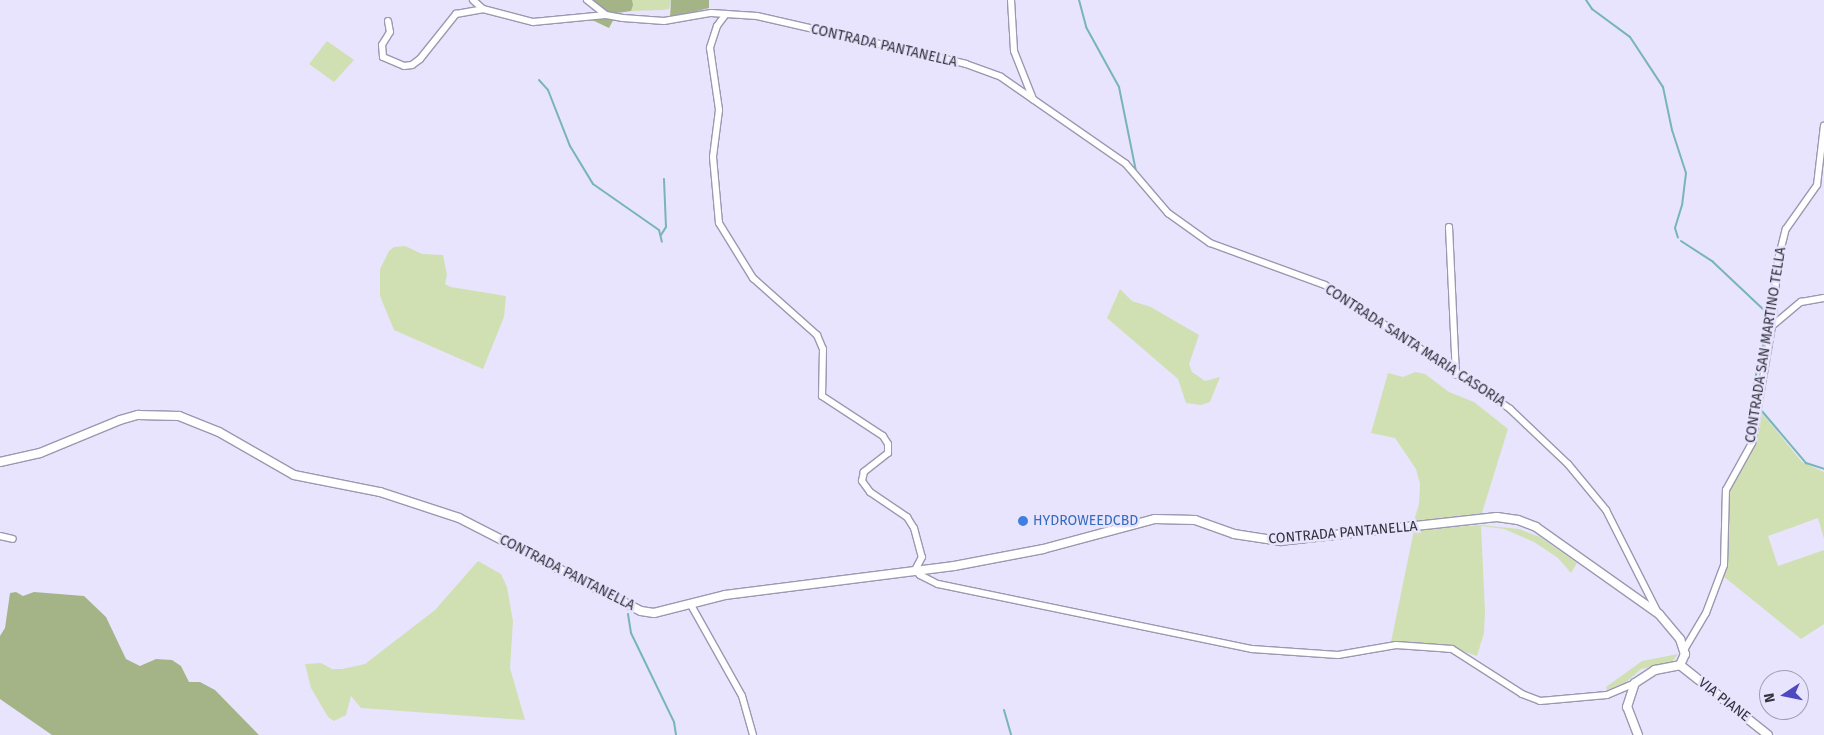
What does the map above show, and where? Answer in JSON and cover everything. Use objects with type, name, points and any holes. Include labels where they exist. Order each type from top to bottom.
[{"type":"street","points":[[473,0],[483,9]]},
{"type":"street","points":[[587,0],[606,15]]},
{"type":"street","points":[[1011,0],[1014,51],[1033,99]]},
{"type":"street","points":[[388,21],[390,32],[382,45],[383,57],[404,66],[412,65],[420,59],[456,14],[483,9]]},
{"type":"street","name":"CONTRADA PANTANELLA","points":[[483,9],[533,22],[606,15],[664,21],[711,13],[757,16],[966,64],[1001,77],[1033,99]]},
{"type":"street","points":[[726,14],[717,26],[710,48],[719,110],[713,158],[719,223],[752,278],[817,335],[823,349],[822,396],[883,436],[888,444],[888,453],[864,472],[862,481],[870,492],[907,517],[914,528],[922,557],[915,570],[938,584],[1218,645],[1293,654],[1338,655],[1396,645],[1452,648],[1522,694],[1540,701],[1607,695],[1635,683],[1655,670],[1680,666],[1684,650]]},
{"type":"street","name":"CONTRADA SANTA MARIA CASORIA","points":[[1033,99],[1126,164],[1168,213],[1210,243],[1325,285],[1456,375],[1510,408],[1568,464],[1606,510],[1659,614]]},
{"type":"street","name":"CONTRADA SAN MARTINO TELLA","points":[[1684,650],[1706,613],[1724,565],[1726,490],[1752,443],[1772,326],[1778,260],[1786,229],[1817,185],[1824,125]]},
{"type":"street","points":[[1449,227],[1456,375]]},
{"type":"street","points":[[1772,326],[1801,302],[1824,298]]},
{"type":"street","name":"CONTRADA PANTANELLA","points":[[0,462],[40,453],[120,420],[167,414],[219,432],[294,475],[380,492],[459,518],[641,610],[664,613],[755,590],[915,570],[1043,549],[1154,519],[1195,520],[1234,534],[1280,541],[1497,517],[1518,520],[1536,527],[1659,614],[1677,633],[1684,650]]},
{"type":"street","points":[[0,536],[13,539]]},
{"type":"street","points":[[691,605],[742,696],[753,735]]},
{"type":"street","name":"VIA PIANE","points":[[1680,666],[1768,735]]},
{"type":"street","points":[[1635,683],[1627,707],[1638,735]]},
{"type":"green space","points":[[583,0],[632,0],[633,5],[631,11],[617,13],[609,28],[592,20],[598,14]]},
{"type":"green space","points":[[632,0],[671,0],[669,9],[631,11]]},
{"type":"green space","points":[[671,0],[709,0],[709,8],[670,18]]},
{"type":"green space","points":[[327,41],[354,60],[334,82],[309,64]]},
{"type":"green space","points":[[405,246],[422,254],[443,255],[447,275],[445,284],[451,287],[506,296],[504,317],[483,369],[394,330],[380,296],[380,269],[389,251],[394,247]]},
{"type":"green space","points":[[1120,289],[1132,301],[1151,307],[1199,335],[1189,364],[1192,372],[1205,381],[1220,377],[1210,402],[1201,405],[1186,403],[1178,379],[1107,318]]},
{"type":"green space","points":[[1415,372],[1425,374],[1449,392],[1474,402],[1508,429],[1481,516],[1413,524],[1419,504],[1420,484],[1416,469],[1395,438],[1371,433],[1388,373],[1403,377]]},
{"type":"green space","points":[[1760,411],[1802,462],[1824,472],[1824,539],[1818,518],[1768,536],[1778,566],[1824,550],[1824,624],[1801,639],[1723,576],[1728,560],[1729,491],[1749,456]]},
{"type":"green space","points":[[1481,525],[1519,529],[1540,537],[1577,563],[1571,573],[1558,558],[1534,542],[1504,529],[1481,526],[1485,611],[1484,633],[1477,656],[1442,644],[1391,642],[1414,530]]},
{"type":"green space","points":[[478,561],[501,574],[507,587],[513,621],[510,668],[525,720],[361,708],[351,696],[346,715],[334,721],[328,717],[311,688],[305,664],[321,663],[332,669],[342,669],[365,664],[435,610]]},
{"type":"green space","points":[[16,592],[23,596],[34,592],[84,596],[106,617],[126,659],[140,666],[156,659],[172,660],[181,666],[189,682],[200,682],[215,690],[259,735],[52,735],[0,699],[0,636],[5,628],[10,593]]},
{"type":"green space","points":[[1678,654],[1671,663],[1641,669],[1625,683],[1607,690],[1606,687],[1642,661]]},
{"type":"waterway","points":[[1079,0],[1086,27],[1119,87],[1136,171]]},
{"type":"waterway","points":[[1586,0],[1592,9],[1630,37],[1663,87],[1672,130],[1686,173],[1682,205],[1675,228],[1678,238]]},
{"type":"waterway","points":[[539,80],[548,90],[570,146],[593,184],[659,230],[662,242]]},
{"type":"waterway","points":[[661,235],[666,227],[664,179]]},
{"type":"waterway","points":[[1681,241],[1713,262],[1764,310],[1766,332],[1753,388],[1756,403]]},
{"type":"waterway","points":[[1761,410],[1806,463],[1824,469]]},
{"type":"waterway","points":[[628,614],[631,633],[674,722],[676,735]]},
{"type":"waterway","points":[[1004,710],[1011,735]]},
{"type":"place","name":"HYDROWEEDCBD","points":[[1023,521]]}]
